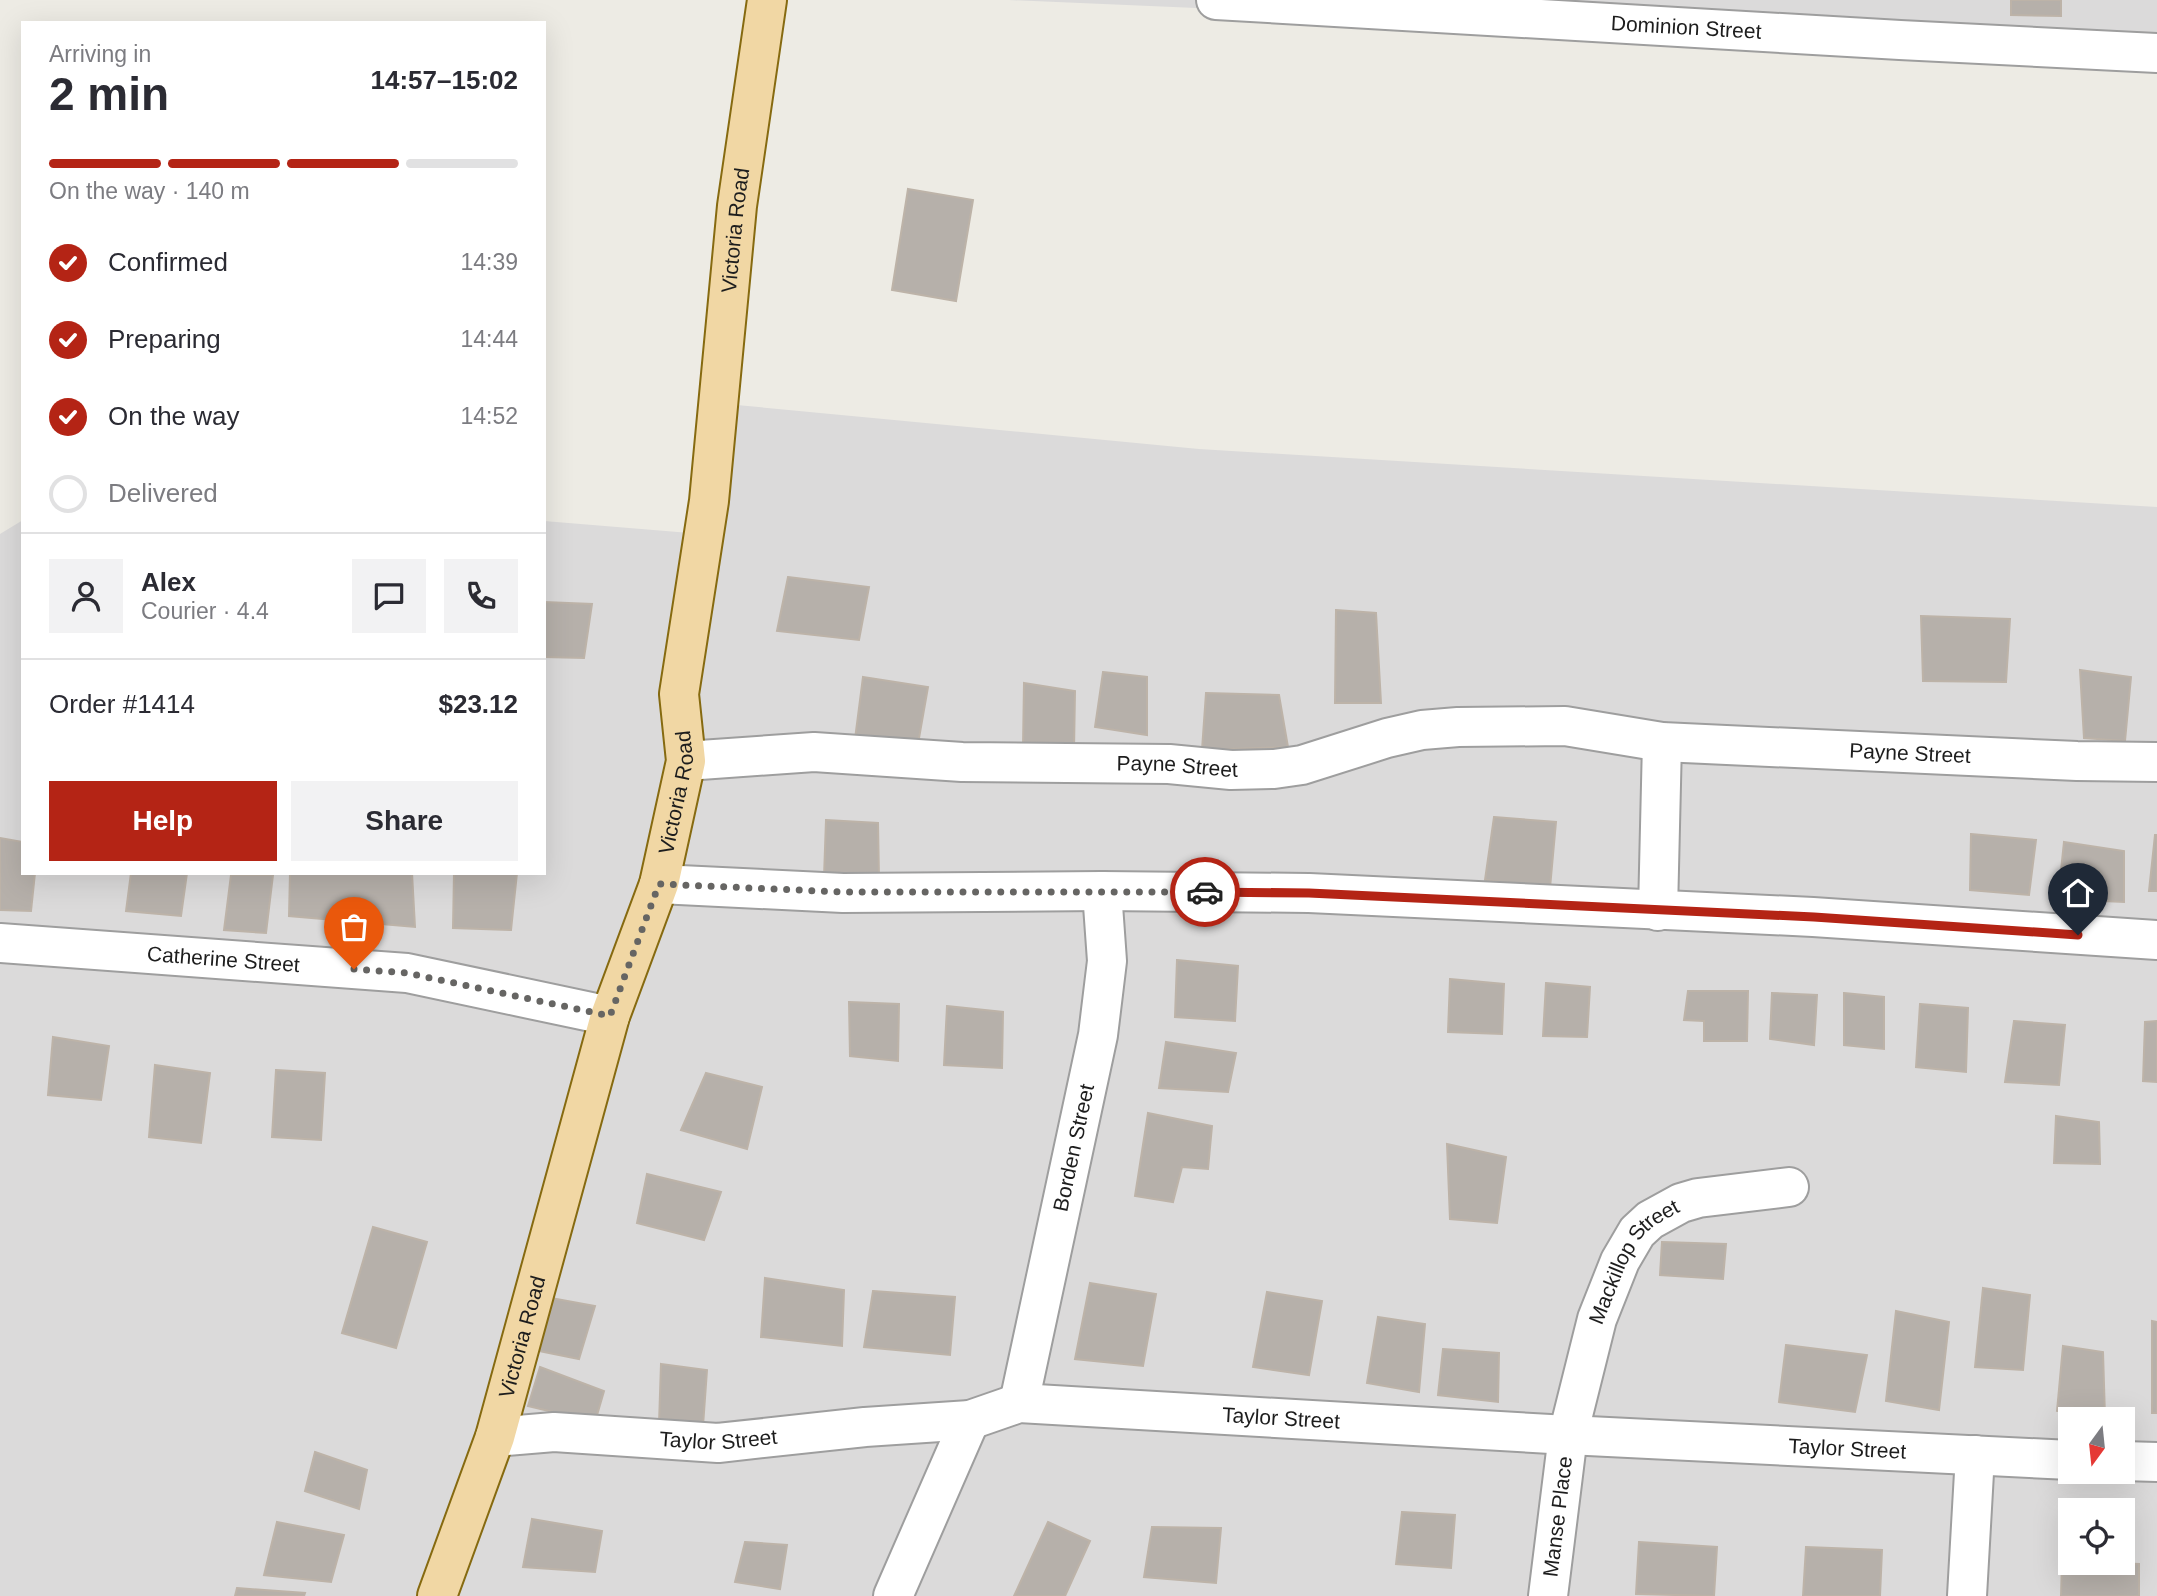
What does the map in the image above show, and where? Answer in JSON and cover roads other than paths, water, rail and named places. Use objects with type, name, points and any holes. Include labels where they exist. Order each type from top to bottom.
[{"type":"main road","name":"Victoria Road","points":[[437,1596],[495,1437],[610,1016],[659,884],[686,761],[679,694],[709,501],[737,206],[767,0]]},
{"type":"street","name":"Dominion Street","points":[[1216,0],[2157,52]]},
{"type":"street","name":"Payne Street","points":[[686,761],[814,751],[962,762],[1169,764],[1259,770],[1302,765],[1387,738],[1422,730],[1565,726],[1662,741],[2077,761],[2157,762]]},
{"type":"street","points":[[1658,911],[1662,741]]},
{"type":"street","points":[[659,884],[843,892],[1309,893],[1814,917],[2157,940]]},
{"type":"street","name":"Borden Street","points":[[1019,1403],[1098,1035],[1107,961],[1102,891]]},
{"type":"street","name":"Catherine Street","points":[[0,943],[407,973],[610,1016]]},
{"type":"street","name":"Mackillop Street","points":[[1568,1435],[1597,1319],[1620,1261],[1637,1232],[1650,1220],[1690,1201],[1789,1187]]},
{"type":"street","name":"Taylor Street","points":[[495,1437],[554,1432],[718,1443],[865,1427],[970,1420],[1019,1403],[1568,1435],[2058,1459]]},
{"type":"street","points":[[893,1596],[970,1420]]},
{"type":"street","name":"Manse Place","points":[[1548,1596],[1568,1435]]},
{"type":"street","points":[[1967,1596],[1975,1455]]},
{"type":"street","points":[[2135,1461],[2157,1462]]}]
